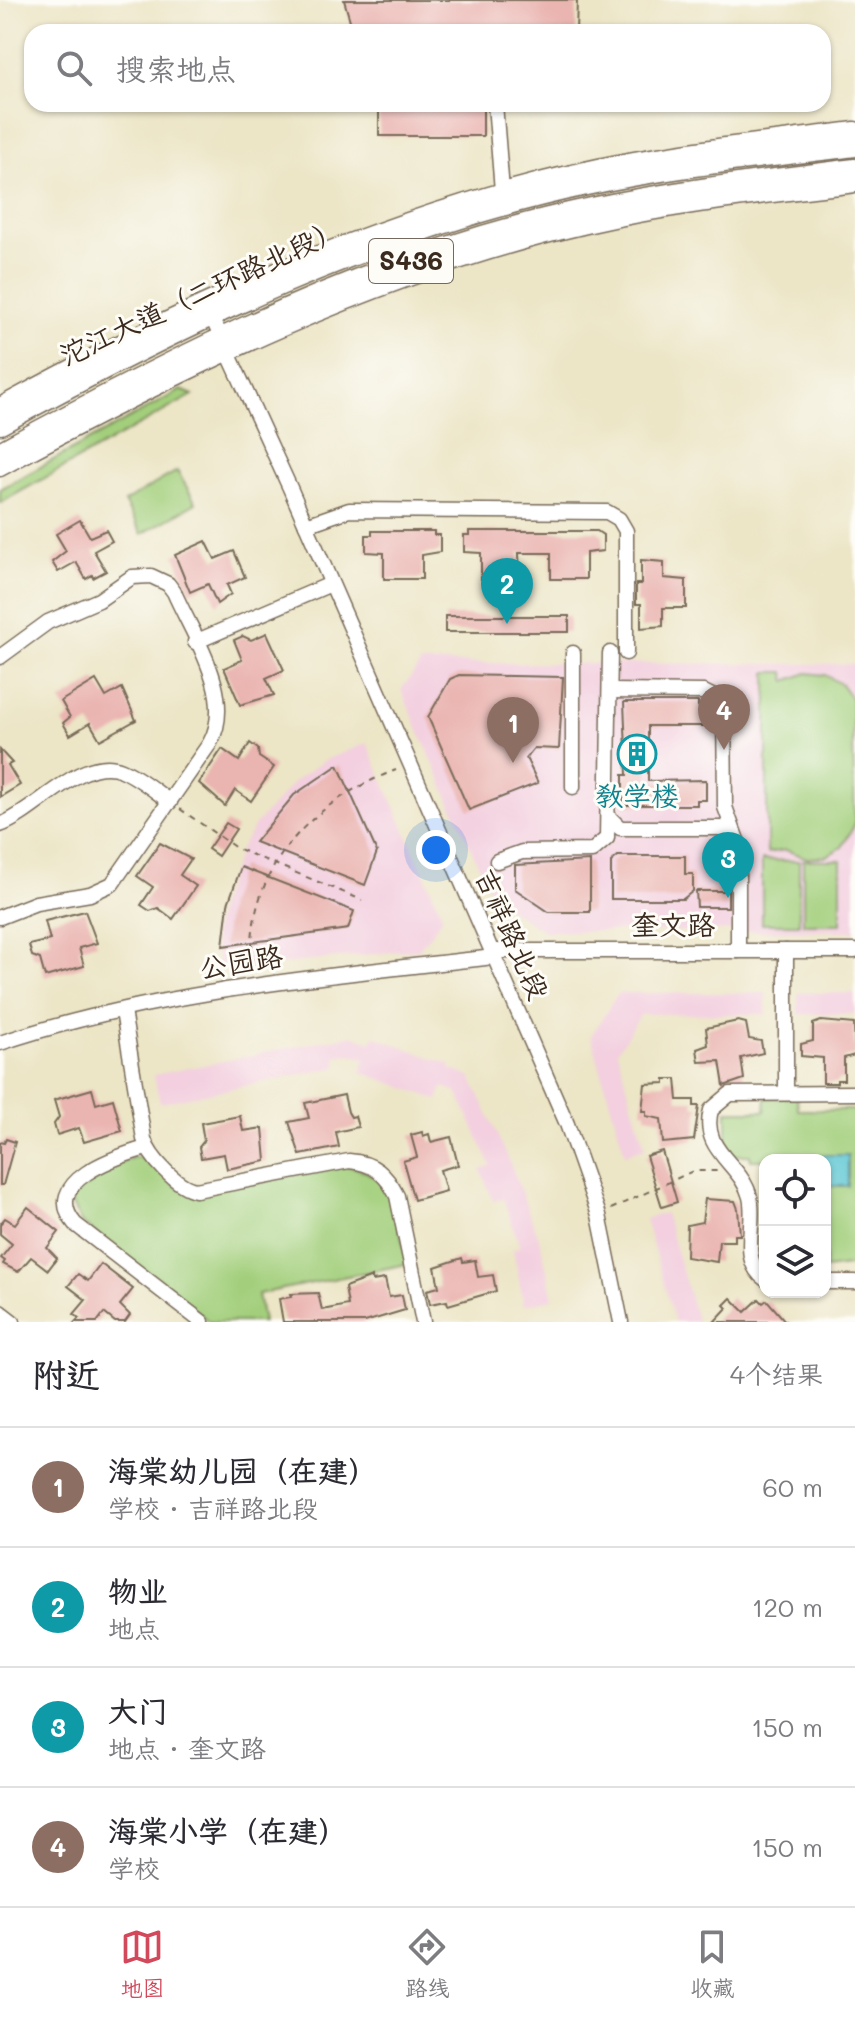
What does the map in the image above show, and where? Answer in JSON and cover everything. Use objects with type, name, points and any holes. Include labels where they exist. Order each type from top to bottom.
[{"type":"highway","name":"沱江大道（二环路北段）","points":[[0,423],[208,309],[384,243],[571,188],[728,161],[855,145]]},
{"type":"highway","name":"沱江大道（二环路北段）","points":[[0,453],[392,267],[590,209],[729,186],[855,170]]},
{"type":"street","points":[[496,112],[502,191]]},
{"type":"street","points":[[0,405],[379,228],[582,170],[855,129]]},
{"type":"street","points":[[0,469],[225,345],[398,281],[593,224],[729,201],[855,185]]},
{"type":"street","name":"吉祥路北段","points":[[208,309],[290,488],[567,1124],[599,1215],[621,1322]]},
{"type":"street","points":[[306,525],[349,510],[607,512],[619,519],[626,531],[626,653]]},
{"type":"street","points":[[0,657],[48,622],[99,600],[132,577],[151,576],[168,584],[216,688],[220,720],[210,743],[112,884],[90,894],[36,903],[0,917]]},
{"type":"street","points":[[195,642],[331,584]]},
{"type":"street","points":[[573,653],[573,787]]},
{"type":"street","points":[[607,838],[610,653]]},
{"type":"street","points":[[610,691],[704,692],[721,699],[726,713],[725,807],[721,820],[709,828]]},
{"type":"street","points":[[0,825],[31,810],[76,776],[99,767],[125,770],[170,802]]},
{"type":"street","points":[[725,807],[738,843],[738,951]]},
{"type":"street","points":[[609,817],[624,828]]},
{"type":"street","points":[[497,861],[522,852],[592,851],[624,828],[709,828],[730,832],[738,843]]},
{"type":"street","points":[[786,951],[786,1093]]},
{"type":"street","name":"奎文路","points":[[492,954],[855,951]]},
{"type":"street","name":"公园路","points":[[0,1043],[123,1011],[278,981],[492,954]]},
{"type":"street","points":[[123,1011],[146,1148],[181,1184],[196,1190],[349,1161],[373,1166],[389,1180],[397,1196],[423,1322]]},
{"type":"street","points":[[759,1274],[751,1258],[750,1196],[710,1137],[713,1106],[730,1094],[855,1093]]},
{"type":"street","points":[[146,1148],[79,1178],[67,1193],[66,1208],[75,1224],[202,1322]]},
{"type":"street","points":[[831,1282],[855,1282]]},
{"type":"street","points":[[0,1312],[13,1322]]},
{"type":"path","points":[[255,985],[252,931],[263,886],[274,864],[297,832],[325,806],[365,781],[410,764]]},
{"type":"path","points":[[170,802],[236,848],[362,900]]},
{"type":"path","points":[[599,1215],[693,1171],[733,1171]]},
{"type":"shaded area","points":[[421,663],[855,664],[855,931],[544,931],[493,898],[401,690]]},
{"type":"shaded area","points":[[367,743],[443,917],[419,949],[220,971],[213,934],[219,904],[241,847],[256,824],[296,780],[325,760]]},
{"type":"shaded area","points":[[618,993],[766,993],[766,1014],[641,1014],[617,1051],[645,1148],[625,1154],[591,1036]]},
{"type":"shaded area","points":[[798,993],[855,993],[855,1014],[798,1014]]},
{"type":"shaded area","points":[[352,1035],[371,1042],[374,1036],[451,1065],[450,1069],[471,1077],[509,1160],[541,1244],[553,1299],[524,1305],[513,1249],[520,1247],[503,1198],[493,1201],[481,1170],[491,1165],[457,1092],[443,1087],[438,1100],[361,1072],[365,1059],[351,1054],[336,1056],[337,1067],[160,1103],[154,1075]]},
{"type":"shaded area","points":[[665,1213],[697,1322],[675,1322],[645,1219]]},
{"type":"green space","points":[[181,390],[193,395],[0,503],[0,489]]},
{"type":"green space","points":[[177,471],[196,503],[142,534],[124,502]]},
{"type":"green space","points":[[767,672],[785,672],[786,681],[807,673],[825,675],[841,684],[852,699],[855,824],[842,847],[826,856],[807,858],[786,850],[767,853]]},
{"type":"green space","points":[[762,860],[799,861],[799,924],[762,924]]},
{"type":"green space","points":[[803,860],[841,860],[841,924],[803,924]]},
{"type":"green space","points":[[766,1098],[797,1098],[798,1110],[855,1110],[855,1265],[831,1268],[831,1186],[847,1186],[847,1156],[759,1154],[759,1160],[751,1160],[750,1155],[727,1155],[717,1140],[727,1140],[727,1111],[765,1111]]},
{"type":"green space","points":[[134,1157],[148,1158],[178,1188],[349,1166],[365,1171],[386,1190],[393,1203],[407,1264],[258,1294],[263,1322],[210,1322],[81,1222],[70,1201],[81,1182]]},
{"type":"water","points":[[831,1155],[848,1155],[848,1186],[831,1186]]},
{"type":"building","points":[[344,0],[577,0],[576,24],[351,24]]},
{"type":"building","points":[[379,112],[483,112],[483,136],[379,136]]},
{"type":"building","points":[[80,520],[90,537],[106,530],[112,541],[94,551],[106,571],[93,578],[92,575],[86,579],[76,562],[58,572],[52,562],[66,551],[56,534]]},
{"type":"building","points":[[372,531],[434,531],[434,535],[440,535],[440,552],[422,555],[422,579],[384,579],[384,553],[366,552],[366,535],[372,535]]},
{"type":"building","points":[[469,531],[597,531],[603,535],[603,551],[586,553],[586,579],[551,579],[551,553],[519,553],[520,579],[481,579],[481,553],[464,552],[464,535],[469,535]]},
{"type":"building","points":[[206,541],[215,559],[234,551],[245,577],[227,585],[231,594],[217,604],[208,584],[190,592],[175,555]]},
{"type":"building","points":[[641,560],[664,562],[664,578],[686,580],[686,608],[663,608],[663,626],[641,628],[641,604],[636,604],[636,584],[641,584]]},
{"type":"building","points":[[445,616],[569,616],[569,632],[445,632]]},
{"type":"building","points":[[267,633],[284,670],[266,678],[274,695],[240,705],[224,668],[242,660],[234,640],[243,636],[251,640]]},
{"type":"building","points":[[459,675],[563,677],[559,749],[534,748],[526,758],[538,783],[469,810],[428,717],[450,679]]},
{"type":"building","points":[[96,680],[106,697],[122,688],[136,720],[100,740],[90,723],[70,735],[63,723],[70,717],[61,701]]},
{"type":"building","name":"教学楼","points":[[624,702],[698,702],[698,706],[706,706],[706,726],[648,726],[648,781],[706,780],[706,800],[697,800],[697,805],[623,805],[623,775],[627,775]]},
{"type":"building","points":[[250,743],[258,749],[259,757],[274,767],[251,801],[235,790],[225,806],[199,783],[222,749],[239,761]]},
{"type":"building","points":[[0,750],[12,763],[8,765],[20,785],[0,797]]},
{"type":"building","points":[[338,765],[377,852],[365,885],[255,842],[294,795]]},
{"type":"building","points":[[226,823],[236,829],[218,856],[208,849]]},
{"type":"building","points":[[160,843],[191,859],[180,875],[196,886],[173,919],[158,908],[150,911],[141,905],[153,887],[137,876]]},
{"type":"building","points":[[618,856],[685,856],[685,874],[693,874],[693,891],[683,899],[611,899],[611,862]]},
{"type":"building","points":[[590,861],[590,912],[549,912],[515,889],[515,865]]},
{"type":"building","points":[[241,867],[354,911],[348,929],[223,946],[228,904]]},
{"type":"building","points":[[696,891],[728,891],[728,907],[697,907]]},
{"type":"building","points":[[85,911],[97,943],[79,948],[84,966],[45,977],[40,959],[32,956],[29,945],[50,940],[45,921]]},
{"type":"building","points":[[738,1021],[746,1023],[749,1039],[761,1041],[763,1053],[741,1058],[744,1079],[724,1086],[720,1061],[699,1062],[697,1049],[708,1045],[706,1028]]},
{"type":"building","points":[[821,1021],[854,1024],[855,1055],[844,1058],[844,1080],[837,1080],[837,1083],[823,1083],[823,1058],[801,1056],[801,1044],[813,1041],[813,1024]]},
{"type":"building","points":[[665,1079],[676,1079],[678,1100],[694,1100],[694,1106],[699,1106],[694,1140],[663,1143],[661,1119],[646,1116],[646,1111],[642,1111],[645,1084],[665,1083]]},
{"type":"building","points":[[92,1089],[96,1104],[113,1099],[122,1131],[84,1142],[79,1128],[57,1135],[54,1124],[59,1117],[54,1100]]},
{"type":"building","points":[[344,1095],[348,1112],[351,1117],[355,1116],[358,1127],[336,1132],[339,1147],[300,1155],[289,1122],[309,1118],[305,1103]]},
{"type":"building","points":[[240,1116],[243,1131],[263,1128],[266,1161],[227,1169],[224,1154],[201,1158],[199,1147],[204,1141],[201,1123]]},
{"type":"building","points":[[422,1132],[423,1136],[429,1134],[431,1142],[451,1137],[458,1165],[440,1170],[446,1191],[414,1200],[403,1161],[417,1157],[411,1135]]},
{"type":"building","points":[[6,1139],[15,1142],[3,1185],[0,1185],[0,1142],[4,1143]]},
{"type":"building","points":[[662,1151],[677,1202],[662,1207],[646,1156]]},
{"type":"building","points":[[705,1199],[735,1201],[738,1209],[740,1235],[735,1235],[735,1241],[719,1241],[717,1262],[686,1257],[687,1225],[702,1222]]},
{"type":"building","points":[[28,1207],[59,1232],[47,1248],[57,1258],[48,1270],[31,1257],[18,1272],[3,1264],[5,1261],[1,1258],[12,1244],[0,1234],[0,1224],[5,1218],[15,1224]]},
{"type":"building","points":[[462,1258],[463,1262],[475,1260],[478,1277],[493,1275],[496,1291],[448,1305],[447,1301],[430,1304],[427,1290],[439,1287],[435,1267]]},
{"type":"building","points":[[101,1264],[133,1289],[120,1305],[130,1315],[125,1322],[115,1322],[104,1313],[97,1322],[75,1322],[79,1318],[74,1314],[86,1300],[68,1286],[78,1274],[88,1281]]},
{"type":"building","points":[[372,1277],[372,1281],[385,1279],[389,1297],[402,1295],[405,1310],[365,1322],[283,1322],[279,1299],[291,1297],[290,1294],[318,1293],[322,1310],[348,1305],[345,1287]]},
{"type":"building","points":[[731,1298],[745,1312],[759,1299],[763,1303],[767,1300],[786,1322],[714,1322],[727,1308],[724,1305]]},
{"type":"place","name":"物业","points":[[507,624]]},
{"type":"place","name":"海棠小学（在建）","points":[[724,750]]},
{"type":"place","name":"教学楼","points":[[637,754]]},
{"type":"place","name":"海棠幼儿园（在建）","points":[[513,763]]},
{"type":"place","name":"大门","points":[[728,898]]}]
